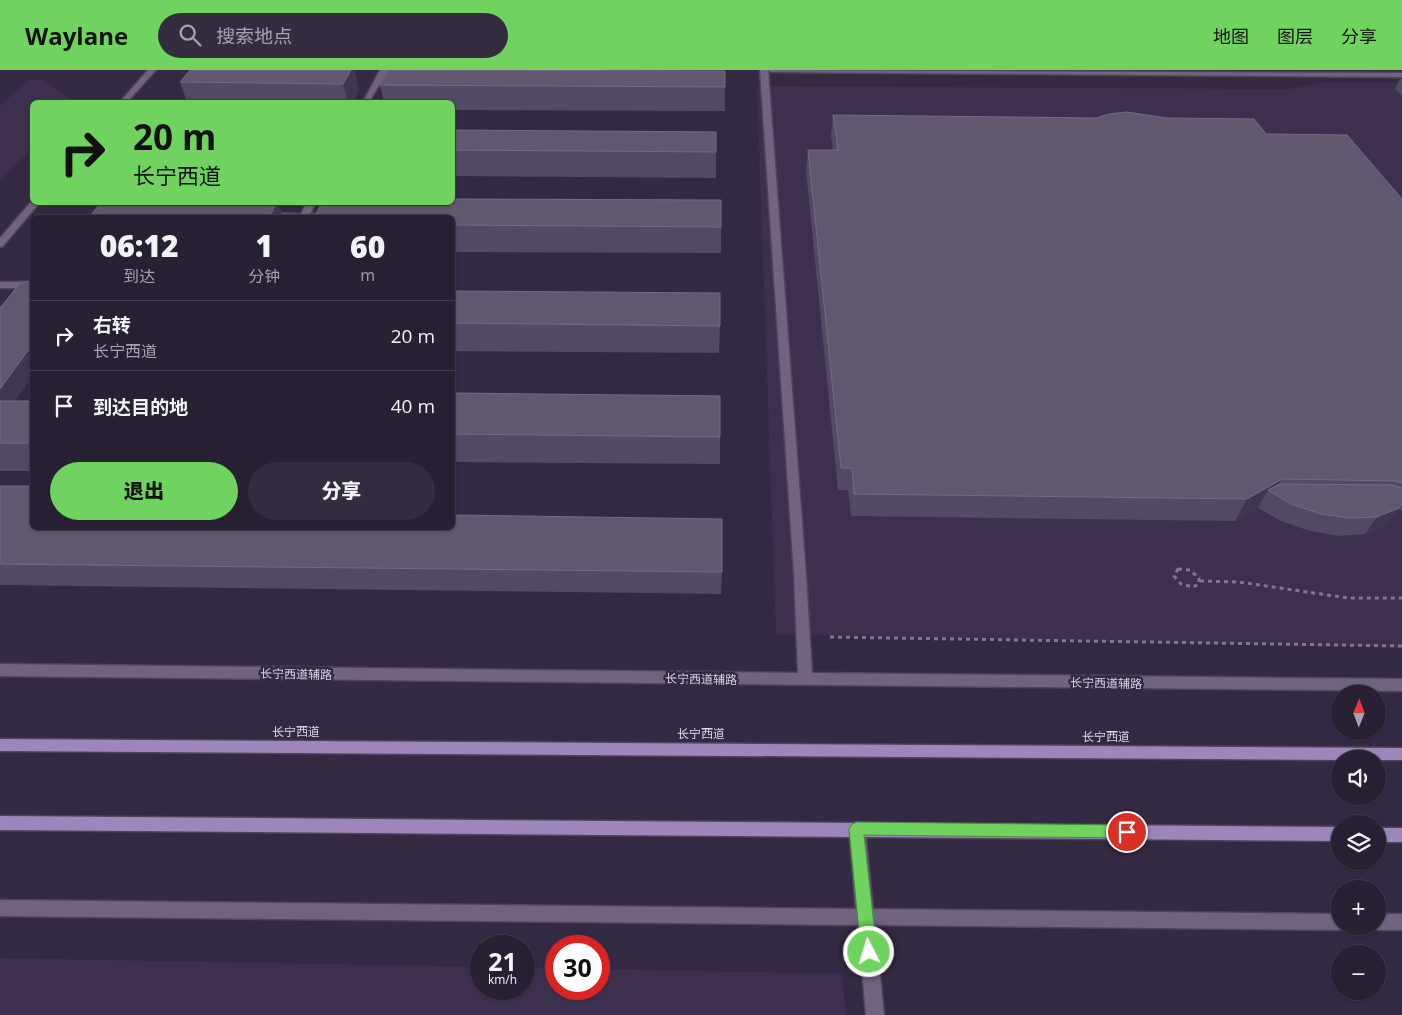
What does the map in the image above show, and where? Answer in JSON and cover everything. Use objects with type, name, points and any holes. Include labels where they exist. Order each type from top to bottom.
[{"type":"main road","name":"长宁西道","points":[[0,745],[1402,754]]},
{"type":"main road","points":[[0,823],[1331,834]]},
{"type":"main road","points":[[1386,835],[1402,835]]},
{"type":"street","points":[[125,100],[152,70]]},
{"type":"street","points":[[367,100],[384,70]]},
{"type":"street","points":[[764,70],[805,680]]},
{"type":"street","points":[[771,70],[1353,72],[1402,75]]},
{"type":"street","points":[[0,244],[33,205]]},
{"type":"street","points":[[0,285],[30,285]]},
{"type":"street","name":"长宁西道辅路","points":[[0,670],[1402,685]]},
{"type":"street","points":[[857,829],[875,1015]]},
{"type":"street","points":[[0,908],[1331,922]]},
{"type":"street","points":[[1386,922],[1402,922]]},
{"type":"path","points":[[1200,581],[1194,572],[1186,568],[1178,569],[1174,573],[1177,582],[1193,587],[1200,581],[1239,582],[1348,598],[1402,598]]},
{"type":"path","points":[[802,637],[1402,646]]},
{"type":"shaded area","points":[[28,80],[44,80],[70,100],[30,100],[30,149],[0,181],[0,106]]},
{"type":"shaded area","points":[[1319,83],[1402,83],[1402,648],[776,634],[757,86],[1290,89]]},
{"type":"shaded area","points":[[0,958],[470,967],[470,1000],[535,1000],[535,968],[545,968],[545,1000],[610,1000],[610,969],[842,974],[846,1015],[0,1015]]},
{"type":"building","points":[[190,70],[351,70],[343,84],[180,82]]},
{"type":"building","points":[[388,70],[725,71],[725,87],[380,85]]},
{"type":"building","points":[[1127,112],[1167,118],[1254,119],[1266,134],[1347,135],[1402,199],[1402,483],[1396,481],[1282,479],[1247,499],[854,494],[852,468],[841,468],[808,150],[838,150],[833,115],[1096,118]]},
{"type":"building","points":[[455,130],[716,132],[716,152],[455,150]]},
{"type":"building","points":[[455,199],[721,200],[721,227],[455,225],[455,215],[316,215],[320,205],[455,205]]},
{"type":"building","points":[[99,205],[276,205],[270,215],[91,215]]},
{"type":"building","points":[[21,282],[30,282],[30,348],[0,389],[0,308]]},
{"type":"building","points":[[455,291],[720,293],[720,326],[455,323]]},
{"type":"building","points":[[455,393],[720,396],[720,437],[455,434]]},
{"type":"building","points":[[0,401],[30,401],[30,443],[0,443]]},
{"type":"building","points":[[1280,484],[1393,485],[1402,488],[1402,504],[1399,508],[1377,517],[1350,518],[1321,514],[1291,504],[1268,490]]},
{"type":"building","points":[[0,486],[30,486],[30,530],[455,530],[455,515],[722,519],[722,572],[0,564]]},
{"type":"route","points":[[869,952],[857,829],[1127,832]]}]
